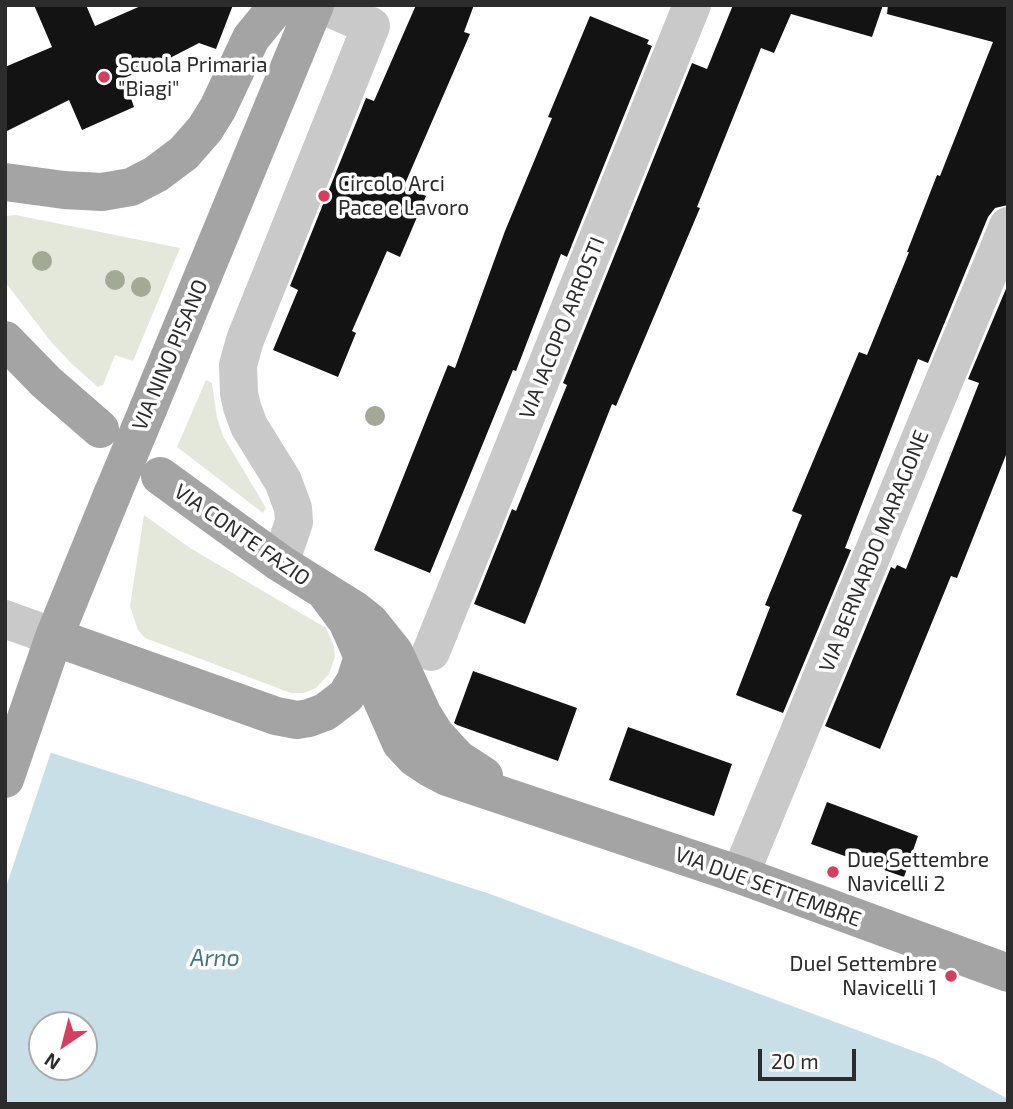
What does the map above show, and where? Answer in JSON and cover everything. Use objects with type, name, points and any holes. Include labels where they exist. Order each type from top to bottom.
[{"type":"main road","points":[[5,182],[102,192],[131,187],[156,174],[184,153],[205,129],[218,108],[251,38],[278,5]]},
{"type":"main road","name":"VIA NINO PISANO","points":[[5,779],[54,637],[315,5]]},
{"type":"main road","points":[[5,340],[46,383],[100,429]]},
{"type":"main road","name":"VIA CONTE FAZIO","points":[[160,476],[281,563],[355,610],[386,640],[423,715],[446,747],[472,769],[528,802]]},
{"type":"main road","name":"VIA CONTE FAZIO","points":[[326,593],[347,621],[401,743],[415,758],[439,772],[528,802]]},
{"type":"main road","points":[[54,637],[276,716],[297,720],[325,712],[346,696],[355,681],[363,657]]},
{"type":"main road","name":"VIA DUE SETTEMBRE","points":[[528,802],[740,875],[1008,973]]},
{"type":"street","points":[[281,563],[294,522],[293,508],[283,481],[249,426],[239,393],[238,365],[245,340],[371,26],[322,5]]},
{"type":"street","name":"VIA IACOPO ARROSTI","points":[[431,652],[692,5]]},
{"type":"street","name":"VIA BERNARDO MARAGONE","points":[[740,875],[1008,226]]},
{"type":"street","points":[[5,619],[54,637]]},
{"type":"shaded area","points":[[16,215],[180,248],[133,361],[115,355],[103,385],[98,387],[52,343],[5,282],[5,216]]},
{"type":"shaded area","points":[[206,380],[212,383],[217,418],[223,436],[266,508],[263,513],[177,447]]},
{"type":"shaded area","points":[[144,515],[190,548],[326,628],[334,646],[335,657],[329,674],[316,688],[304,693],[291,693],[145,638],[138,630],[130,606]]},
{"type":"water","name":"Arno","points":[[5,738],[490,894],[935,1059],[1008,1099],[1008,1104],[5,1104]]},
{"type":"pier","points":[[5,735],[52,749],[5,890]]},
{"type":"building","points":[[34,5],[86,5],[95,26],[143,5],[233,5],[216,49],[199,43],[124,78],[134,107],[82,130],[69,100],[5,132],[5,67],[52,47]]},
{"type":"building","points":[[416,5],[474,5],[464,32],[470,34],[404,186],[426,196],[400,257],[387,251],[352,331],[356,333],[338,377],[273,350],[298,290],[290,286],[366,98],[374,101]]},
{"type":"building","points":[[733,5],[883,5],[872,37],[791,14],[774,53],[761,48],[697,207],[700,208],[616,406],[612,404],[525,624],[474,604],[512,509],[516,511],[567,385],[563,383],[692,63],[707,69]]},
{"type":"building","points":[[888,5],[1008,5],[1008,205],[995,208],[988,217],[928,363],[918,359],[845,548],[851,550],[783,713],[736,695],[770,607],[765,605],[802,515],[792,511],[859,352],[867,355],[937,175],[940,176],[993,42],[887,14]]},
{"type":"building","points":[[590,16],[649,40],[647,44],[652,46],[567,257],[561,254],[516,371],[513,370],[430,573],[374,550],[448,365],[455,368],[505,231],[552,118],[548,117]]},
{"type":"building","points":[[1008,284],[1008,450],[957,578],[951,576],[880,749],[825,726],[891,567],[895,569],[897,565],[906,569],[979,383],[968,379]]},
{"type":"building","points":[[473,671],[577,708],[558,761],[454,723]]},
{"type":"building","points":[[628,727],[732,764],[714,816],[609,780]]},
{"type":"building","points":[[827,802],[918,836],[904,877],[811,844]]},
{"type":"place","name":"Scuola Primaria \"Biagi\"","points":[[104,77]]},
{"type":"place","name":"Circolo Arci Pace e Lavoro","points":[[324,196]]},
{"type":"place","name":"Due Settembre Navicelli 2","points":[[833,872]]},
{"type":"place","name":"DueI Settembre Navicelli 1","points":[[951,976]]}]
